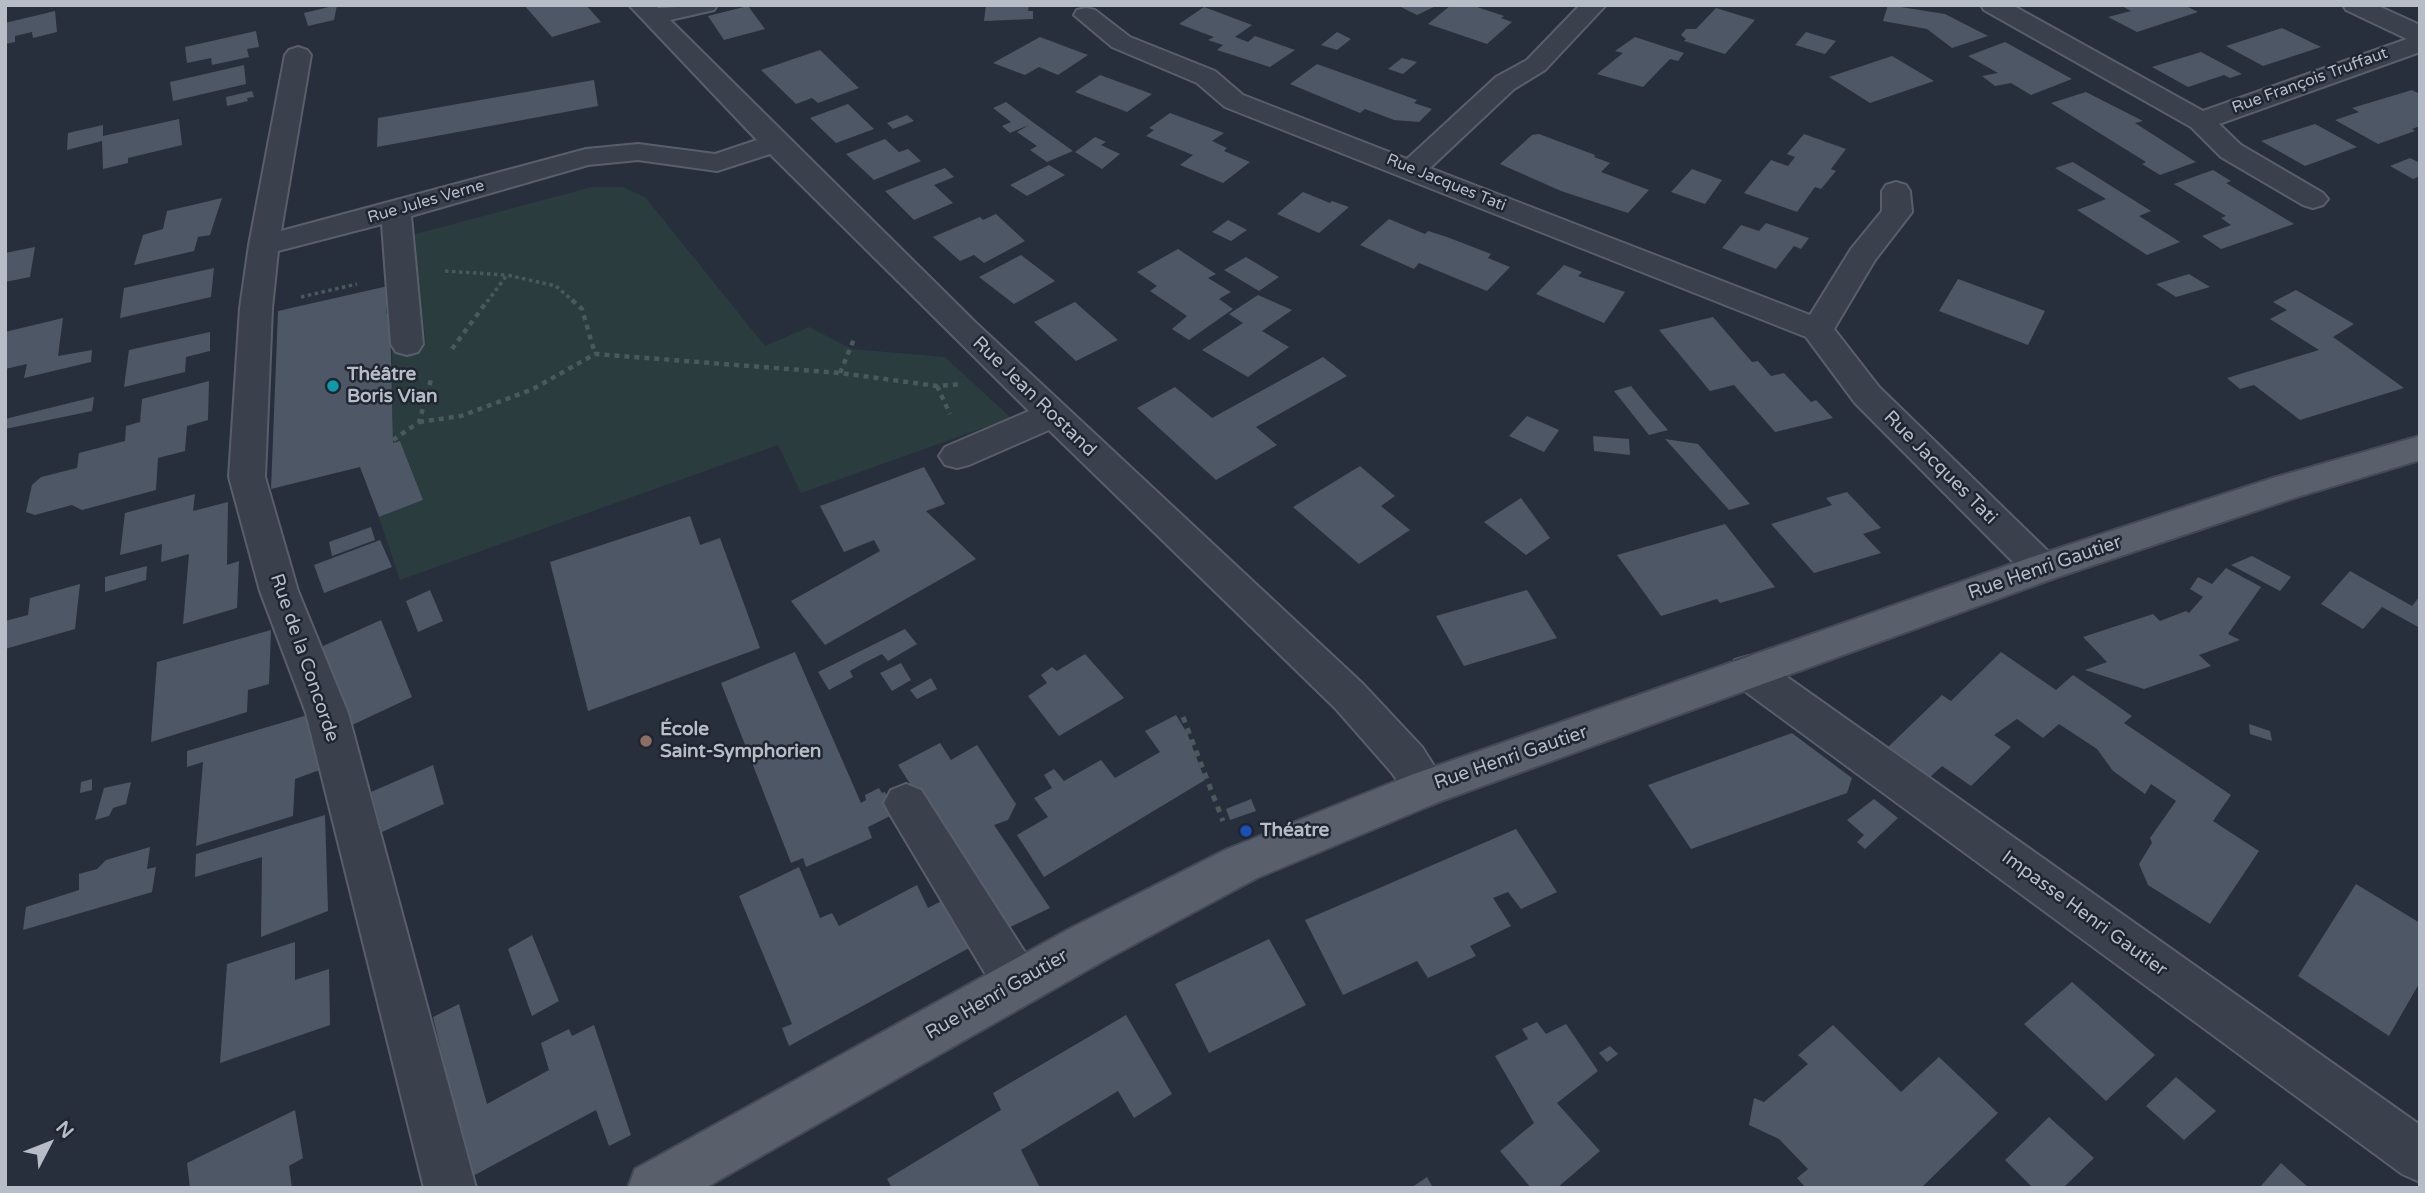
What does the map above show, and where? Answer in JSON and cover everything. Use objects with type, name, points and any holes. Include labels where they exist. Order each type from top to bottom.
[{"type":"main road","name":"Rue Henri Gautier","points":[[654,1188],[1018,984],[1241,864],[1426,788],[2042,568],[2287,487],[2420,448]]},
{"type":"street","points":[[647,11],[705,5]]},
{"type":"street","name":"Rue François Truffaut","points":[[1993,5],[2201,121],[2231,151],[2313,198]]},
{"type":"street","points":[[2354,5],[2420,35]]},
{"type":"street","points":[[1412,169],[1505,83],[1536,65],[1578,10]]},
{"type":"street","name":"Rue Jean Rostand","points":[[647,11],[775,143],[1012,375],[1349,696],[1407,760],[1426,788]]},
{"type":"street","name":"Rue Jacques Tati","points":[[1086,15],[1121,43],[1206,77],[1234,101],[1817,330],[1867,395],[2042,568]]},
{"type":"street","name":"Rue François Truffaut","points":[[2201,121],[2402,47],[2420,44]]},
{"type":"street","points":[[264,245],[298,55]]},
{"type":"street","name":"Rue Jules Verne","points":[[264,245],[586,157],[638,152],[717,163],[775,143]]},
{"type":"street","points":[[1817,330],[1862,256],[1897,212],[1896,191]]},
{"type":"street","points":[[396,211],[415,357]]},
{"type":"street","name":"Rue de la Concorde","points":[[264,245],[256,308],[247,477],[279,592],[327,713],[450,1188]]},
{"type":"street","points":[[957,456],[1053,414]]},
{"type":"street","name":"Impasse Henri Gautier","points":[[1749,672],[2420,1156]]},
{"type":"street","points":[[906,803],[1018,984]]},
{"type":"path","points":[[449,353],[507,275],[556,286],[582,309],[595,354]]},
{"type":"path","points":[[841,373],[854,339]]},
{"type":"path","points":[[393,440],[418,422],[461,416],[533,389],[595,354],[841,373],[937,386],[974,384],[1012,375]]},
{"type":"path","points":[[415,357],[432,375],[418,422]]},
{"type":"path","points":[[1183,717],[1241,864]]},
{"type":"shaded area","points":[[592,187],[623,187],[645,197],[765,346],[809,327],[852,349],[945,357],[1011,418],[801,493],[778,445],[400,580],[379,517],[423,500],[400,441],[393,443],[392,349],[426,343],[412,235]]},
{"type":"building","points":[[337,5],[334,20],[308,26],[304,13]]},
{"type":"building","points":[[524,5],[586,5],[601,22],[552,37]]},
{"type":"building","points":[[986,5],[1029,5],[1028,11],[1033,11],[1033,19],[984,21]]},
{"type":"building","points":[[1397,5],[1438,5],[1417,15]]},
{"type":"building","points":[[1451,5],[1471,5],[1504,16],[1501,18],[1512,22],[1487,44],[1428,24]]},
{"type":"building","points":[[1888,5],[1945,14],[1988,36],[1952,48],[1927,29],[1883,21]]},
{"type":"building","points":[[2120,5],[2184,5],[2198,12],[2137,32],[2108,17],[2131,11]]},
{"type":"building","points":[[748,6],[765,29],[724,40],[708,16]]},
{"type":"building","points":[[1204,7],[1252,25],[1235,37],[1248,42],[1255,36],[1295,50],[1270,67],[1217,50],[1223,45],[1208,40],[1214,37],[1179,24]]},
{"type":"building","points":[[1716,8],[1755,20],[1725,54],[1684,41],[1686,39],[1681,35],[1686,29],[1696,29]]},
{"type":"building","points":[[55,11],[57,32],[33,38],[32,32],[15,36],[15,42],[5,44],[5,23]]},
{"type":"building","points":[[2282,28],[2321,47],[2263,66],[2226,46]]},
{"type":"building","points":[[256,31],[259,47],[247,49],[249,57],[212,65],[211,58],[187,63],[185,47]]},
{"type":"building","points":[[1337,32],[1351,39],[1337,50],[1321,45]]},
{"type":"building","points":[[1806,32],[1836,41],[1825,54],[1795,45]]},
{"type":"building","points":[[1040,37],[1088,55],[1058,75],[1039,67],[1025,75],[993,63]]},
{"type":"building","points":[[1635,37],[1684,53],[1678,61],[1670,59],[1643,87],[1597,74],[1623,53],[1615,51]]},
{"type":"building","points":[[2005,42],[2072,79],[2031,95],[2011,83],[1995,86],[1982,76],[1998,73],[1968,56]]},
{"type":"building","points":[[820,50],[859,88],[818,103],[812,98],[796,104],[761,70]]},
{"type":"building","points":[[2201,52],[2242,74],[2230,78],[2224,75],[2188,87],[2152,67]]},
{"type":"building","points":[[1892,56],[1934,81],[1870,103],[1829,77]]},
{"type":"building","points":[[1402,58],[1417,62],[1403,74],[1388,69]]},
{"type":"building","points":[[1317,64],[1417,100],[1414,103],[1432,109],[1419,122],[1394,120],[1365,109],[1360,113],[1290,84]]},
{"type":"building","points":[[244,65],[246,84],[173,101],[170,82]]},
{"type":"building","points":[[1100,75],[1152,94],[1127,112],[1075,92]]},
{"type":"building","points":[[594,80],[598,106],[377,147],[378,118]]},
{"type":"building","points":[[2412,90],[2420,94],[2420,126],[2412,129],[2415,131],[2378,144],[2335,120],[2359,112],[2352,108]]},
{"type":"building","points":[[252,91],[254,97],[247,98],[248,101],[227,106],[226,97]]},
{"type":"building","points":[[2086,92],[2143,121],[2135,123],[2196,162],[2160,175],[2142,164],[2146,162],[2051,103]]},
{"type":"building","points":[[1006,102],[1073,151],[1047,162],[1030,150],[1037,146],[1017,132],[1029,125],[1010,133],[1002,126],[1011,122],[993,108]]},
{"type":"building","points":[[848,104],[874,129],[836,143],[810,118]]},
{"type":"building","points":[[1170,113],[1224,133],[1212,141],[1227,148],[1224,151],[1250,162],[1223,183],[1180,165],[1193,155],[1146,136],[1154,130],[1149,128]]},
{"type":"building","points":[[907,115],[914,121],[893,129],[887,123]]},
{"type":"building","points":[[179,119],[182,145],[128,158],[128,163],[103,169],[102,141],[67,150],[68,133],[103,125],[103,136]]},
{"type":"building","points":[[2315,124],[2357,147],[2305,166],[2261,141]]},
{"type":"building","points":[[1539,134],[1595,155],[1594,157],[1610,163],[1601,172],[1649,190],[1628,213],[1561,191],[1500,164],[1532,135]]},
{"type":"building","points":[[1804,134],[1846,149],[1831,169],[1836,171],[1821,189],[1815,187],[1797,212],[1744,193],[1771,160],[1788,166],[1795,157],[1787,154]]},
{"type":"building","points":[[1095,137],[1106,142],[1101,145],[1120,154],[1102,169],[1075,152]]},
{"type":"building","points":[[885,139],[899,152],[908,149],[921,161],[874,180],[846,154]]},
{"type":"building","points":[[2410,158],[2420,163],[2420,176],[2413,179],[2390,166]]},
{"type":"building","points":[[2073,162],[2151,211],[2139,216],[2180,242],[2147,255],[2077,210],[2106,199],[2055,168]]},
{"type":"building","points":[[1049,165],[1065,175],[1027,196],[1010,185]]},
{"type":"building","points":[[945,168],[954,177],[934,185],[953,203],[914,220],[885,191]]},
{"type":"building","points":[[1692,169],[1722,180],[1705,204],[1671,192]]},
{"type":"building","points":[[2213,170],[2231,181],[2226,183],[2294,224],[2221,249],[2202,236],[2231,225],[2221,218],[2226,216],[2174,184]]},
{"type":"building","points":[[1303,192],[1349,207],[1319,233],[1277,214]]},
{"type":"building","points":[[222,198],[210,235],[198,237],[194,251],[134,265],[143,235],[163,229],[167,211]]},
{"type":"building","points":[[996,214],[1025,241],[984,263],[974,255],[960,261],[933,237],[980,217],[983,220]]},
{"type":"building","points":[[1389,219],[1425,234],[1428,231],[1491,254],[1488,258],[1510,267],[1487,291],[1419,263],[1414,269],[1360,245]]},
{"type":"building","points":[[1228,220],[1247,230],[1231,241],[1212,232]]},
{"type":"building","points":[[1766,223],[1809,238],[1801,249],[1794,246],[1776,269],[1722,248],[1741,225],[1759,231]]},
{"type":"building","points":[[35,247],[30,277],[5,282],[5,253]]},
{"type":"building","points":[[1178,249],[1216,274],[1208,278],[1231,292],[1219,299],[1233,309],[1189,340],[1172,329],[1187,316],[1150,291],[1157,286],[1137,272]]},
{"type":"building","points":[[1021,255],[1055,281],[1014,304],[979,277]]},
{"type":"building","points":[[1246,257],[1279,277],[1259,291],[1224,270]]},
{"type":"building","points":[[1564,265],[1582,272],[1578,276],[1625,292],[1604,323],[1536,294]]},
{"type":"building","points":[[214,268],[211,297],[120,318],[124,288]]},
{"type":"building","points":[[2189,274],[2210,287],[2176,297],[2156,284]]},
{"type":"building","points":[[1958,279],[2045,311],[2028,345],[1939,311]]},
{"type":"building","name":"Théâtre Boris Vian","points":[[388,286],[386,313],[390,314],[393,443],[400,441],[423,500],[379,517],[360,467],[271,489],[278,311]]},
{"type":"building","points":[[2296,290],[2354,324],[2333,337],[2404,388],[2300,420],[2254,385],[2240,389],[2227,378],[2319,350],[2270,319],[2287,310],[2273,302]]},
{"type":"building","points":[[1258,295],[1292,310],[1262,331],[1289,347],[1248,377],[1202,350],[1243,323],[1229,314]]},
{"type":"building","points":[[1075,302],[1118,340],[1076,361],[1034,322]]},
{"type":"building","points":[[1713,317],[1752,362],[1758,361],[1771,376],[1784,373],[1811,402],[1816,400],[1833,418],[1775,432],[1734,385],[1710,391],[1659,330]]},
{"type":"building","points":[[63,318],[58,356],[92,350],[91,362],[24,378],[27,364],[5,369],[5,332]]},
{"type":"building","points":[[210,332],[210,351],[186,357],[185,372],[124,387],[129,350]]},
{"type":"building","points":[[1323,357],[1347,376],[1256,427],[1277,445],[1216,480],[1137,408],[1175,387],[1212,418]]},
{"type":"building","points":[[209,381],[208,420],[187,426],[185,451],[158,458],[156,490],[82,510],[72,505],[35,515],[26,512],[32,485],[41,477],[77,468],[79,453],[125,441],[126,426],[140,422],[142,399]]},
{"type":"building","points":[[1631,386],[1668,430],[1649,435],[1614,391]]},
{"type":"building","points":[[94,397],[92,411],[5,429],[5,419]]},
{"type":"building","points":[[1527,416],[1559,430],[1544,452],[1509,436]]},
{"type":"building","points":[[1593,436],[1629,439],[1630,455],[1594,451]]},
{"type":"building","points":[[1665,439],[1698,444],[1750,504],[1729,510]]},
{"type":"building","points":[[1360,466],[1395,496],[1381,506],[1410,530],[1359,564],[1293,507]]},
{"type":"building","points":[[924,467],[945,504],[926,511],[976,559],[825,645],[791,601],[880,551],[874,540],[844,552],[820,506]]},
{"type":"building","points":[[1847,492],[1881,528],[1863,534],[1881,553],[1814,573],[1771,524],[1832,505],[1826,498]]},
{"type":"building","points":[[195,494],[193,511],[228,502],[227,565],[239,561],[237,608],[183,624],[189,554],[161,562],[162,544],[120,555],[125,513]]},
{"type":"building","points":[[1521,498],[1550,538],[1526,555],[1484,522]]},
{"type":"building","points":[[690,516],[700,545],[720,538],[760,648],[588,711],[550,562]]},
{"type":"building","points":[[1725,524],[1775,587],[1720,603],[1717,599],[1661,616],[1617,555]]},
{"type":"building","points":[[371,527],[375,540],[332,556],[329,542]]},
{"type":"building","points":[[380,540],[392,567],[324,593],[314,565]]},
{"type":"building","points":[[2252,556],[2291,577],[2280,591],[2231,565]]},
{"type":"building","points":[[147,566],[146,580],[105,592],[105,577]]},
{"type":"building","points":[[2226,568],[2261,587],[2228,634],[2240,640],[2199,655],[2211,666],[2144,689],[2085,670],[2107,662],[2083,637],[2153,614],[2160,621],[2186,611],[2189,613],[2203,597],[2190,589],[2198,577],[2212,584]]},
{"type":"building","points":[[2350,571],[2412,606],[2420,596],[2420,628],[2382,607],[2363,629],[2321,604]]},
{"type":"building","points":[[80,584],[75,629],[5,649],[5,621],[28,615],[30,598]]},
{"type":"building","points":[[430,590],[443,621],[418,632],[406,601]]},
{"type":"building","points":[[1527,590],[1557,638],[1464,666],[1436,616]]},
{"type":"building","points":[[381,620],[412,697],[350,726],[321,647]]},
{"type":"building","points":[[905,629],[917,644],[888,661],[882,654],[864,663],[850,671],[853,677],[829,690],[818,672]]},
{"type":"building","points":[[271,630],[269,684],[248,690],[247,712],[151,742],[157,662]]},
{"type":"building","points":[[795,652],[861,803],[866,800],[865,795],[879,788],[882,793],[885,792],[894,814],[868,827],[872,838],[806,867],[803,858],[791,863],[721,683]]},
{"type":"building","points":[[2001,652],[2056,690],[2073,675],[2132,716],[2124,723],[2231,795],[2213,821],[2259,851],[2210,924],[2148,885],[2139,864],[2152,843],[2150,838],[2176,801],[2151,784],[2145,794],[2113,771],[2097,749],[2059,724],[2043,738],[2017,719],[1994,735],[2011,747],[1971,786],[1942,766],[1929,778],[1888,747],[1942,695],[1951,701]]},
{"type":"building","points":[[1085,654],[1124,698],[1059,736],[1028,696],[1047,683],[1041,675],[1052,667],[1057,671]]},
{"type":"building","points":[[901,663],[911,680],[892,691],[880,673]]},
{"type":"building","points":[[931,678],[937,689],[917,699],[910,690]]},
{"type":"building","points":[[311,714],[328,767],[295,779],[293,816],[196,846],[203,762],[187,767],[187,751]]},
{"type":"building","points":[[1176,715],[1187,733],[1205,780],[1044,877],[1017,835],[1048,817],[1034,798],[1052,788],[1044,775],[1054,769],[1064,781],[1101,760],[1115,778],[1160,752],[1145,731]]},
{"type":"building","points":[[2249,724],[2270,731],[2272,741],[2250,734]]},
{"type":"building","points":[[1792,733],[1852,778],[1847,793],[1691,849],[1648,785]]},
{"type":"building","points":[[940,743],[951,760],[977,745],[1016,804],[1008,820],[994,825],[1050,908],[1004,930],[898,765]]},
{"type":"building","points":[[433,765],[444,804],[382,832],[371,792]]},
{"type":"building","points":[[92,779],[92,790],[80,793],[81,782]]},
{"type":"building","points":[[131,782],[126,804],[113,808],[109,816],[95,820],[104,788]]},
{"type":"building","points":[[1251,799],[1256,811],[1230,820],[1226,809]]},
{"type":"building","points":[[1874,799],[1898,818],[1865,849],[1857,842],[1864,835],[1847,820]]},
{"type":"building","points":[[325,815],[328,911],[261,937],[262,857],[195,877],[196,854]]},
{"type":"building","points":[[1516,829],[1557,892],[1521,909],[1508,892],[1493,898],[1511,926],[1470,946],[1476,956],[1428,978],[1417,961],[1343,995],[1305,920]]},
{"type":"building","points":[[150,847],[147,869],[156,867],[152,892],[23,930],[26,907],[79,890],[79,874],[97,869],[106,860]]},
{"type":"building","points":[[799,867],[820,918],[832,913],[839,926],[917,885],[928,908],[953,895],[980,942],[789,1046],[782,1028],[792,1024],[739,896]]},
{"type":"building","points":[[2356,884],[2420,923],[2420,982],[2389,1036],[2298,976]]},
{"type":"building","points":[[532,935],[559,1001],[532,1016],[508,949]]},
{"type":"building","points":[[1269,939],[1306,1005],[1209,1053],[1175,984]]},
{"type":"building","points":[[295,942],[295,980],[329,969],[330,1025],[220,1063],[227,964]]},
{"type":"building","points":[[2072,982],[2155,1055],[2106,1101],[2024,1024]]},
{"type":"building","points":[[459,1004],[487,1104],[549,1070],[541,1043],[569,1029],[572,1036],[594,1025],[631,1135],[609,1146],[596,1110],[471,1177],[433,1017]]},
{"type":"building","points":[[1126,1015],[1172,1094],[1134,1118],[1118,1091],[1021,1150],[1040,1188],[892,1188],[887,1179],[1001,1110],[993,1093]]},
{"type":"building","points":[[1537,1022],[1546,1034],[1566,1024],[1598,1071],[1557,1103],[1600,1151],[1557,1188],[1531,1188],[1500,1151],[1534,1123],[1495,1056],[1528,1039],[1522,1029]]},
{"type":"building","points":[[1833,1025],[1901,1092],[1939,1057],[1998,1113],[1921,1188],[1806,1188],[1797,1178],[1808,1169],[1779,1139],[1749,1125],[1754,1098],[1764,1102],[1808,1064],[1798,1055]]},
{"type":"building","points":[[1610,1046],[1618,1054],[1607,1062],[1599,1053]]},
{"type":"building","points":[[2176,1077],[2216,1111],[2184,1140],[2146,1106]]},
{"type":"building","points":[[295,1110],[303,1158],[289,1166],[292,1188],[190,1188],[187,1163]]},
{"type":"building","points":[[2049,1117],[2094,1158],[2063,1188],[2033,1188],[2005,1160]]},
{"type":"building","points":[[2281,1163],[2309,1188],[2259,1188]]},
{"type":"building","points":[[1427,1177],[1433,1188],[1411,1188]]},
{"type":"place","name":"Théâtre Boris Vian","points":[[333,386]]},
{"type":"place","name":"École Saint-Symphorien","points":[[646,741]]},
{"type":"place","name":"Théatre","points":[[1246,831]]}]
